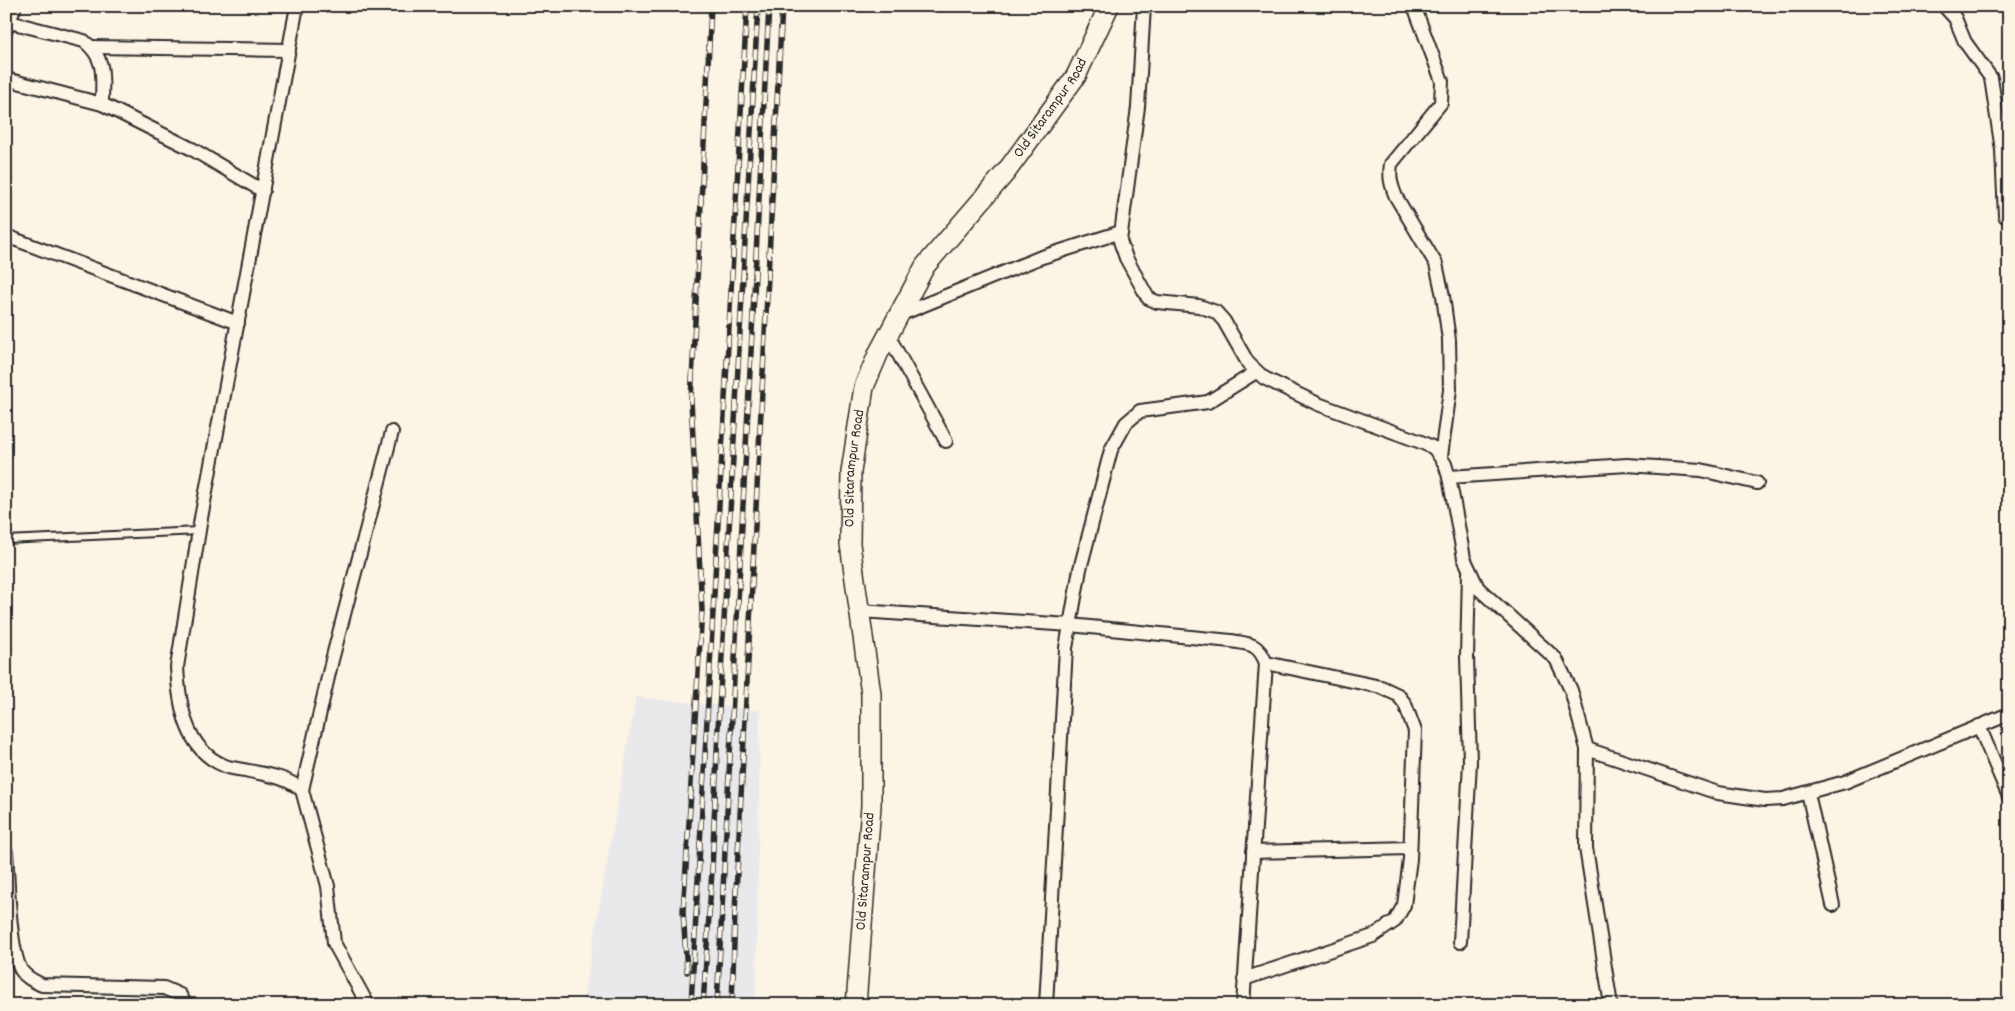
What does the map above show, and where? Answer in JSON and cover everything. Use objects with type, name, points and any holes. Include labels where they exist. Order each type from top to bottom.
[{"type":"street","points":[[15,6],[7,24],[84,41],[100,57],[102,104]]},
{"type":"street","points":[[298,6],[199,531],[176,667],[178,690],[188,729],[197,746],[207,756],[224,766],[290,780],[302,790]]},
{"type":"street","name":"Old Sitarampur Road","points":[[856,1005],[871,806],[871,694],[850,544],[851,472],[864,386],[888,335],[925,266],[1006,172],[1076,76],[1109,6]]},
{"type":"street","points":[[1144,6],[1138,107],[1121,232],[1121,248],[1148,298],[1157,302],[1199,306],[1216,312],[1224,321],[1240,352],[1256,372],[1272,382],[1318,404],[1421,442],[1434,448],[1441,456],[1449,477],[1464,558],[1478,588],[1488,600],[1556,659],[1571,690],[1587,749],[1586,848],[1611,1005]]},
{"type":"street","points":[[1414,6],[1442,81],[1443,94],[1441,103],[1391,164],[1390,175],[1391,186],[1396,197],[1436,264],[1444,296],[1449,340],[1450,390],[1441,456]]},
{"type":"street","points":[[1944,6],[1955,18],[1965,42],[1988,72],[1994,93],[2002,150],[2005,216]]},
{"type":"street","points":[[1957,6],[1962,33]]},
{"type":"street","points":[[92,48],[289,50]]},
{"type":"street","points":[[6,79],[102,104],[185,145],[263,191]]},
{"type":"street","points":[[899,315],[1039,258],[1121,232]]},
{"type":"street","points":[[6,236],[238,323]]},
{"type":"street","points":[[888,335],[946,441]]},
{"type":"street","points":[[1046,1005],[1066,648],[1080,569],[1111,450],[1126,423],[1140,411],[1208,402],[1256,372]]},
{"type":"street","points":[[368,1005],[334,943],[328,886],[302,790],[332,660],[392,432]]},
{"type":"street","points":[[1449,477],[1628,465],[1701,470],[1757,483]]},
{"type":"street","points":[[1460,942],[1470,762],[1467,657],[1469,571]]},
{"type":"street","points":[[860,612],[1070,625],[1252,644],[1261,651],[1266,663],[1243,1005]]},
{"type":"street","points":[[1244,979],[1373,936],[1395,921],[1404,905],[1410,848],[1416,731],[1406,704],[1398,695],[1381,687],[1266,663]]},
{"type":"street","points":[[1587,749],[1718,794],[1765,800],[1783,799],[1844,782],[2009,714]]},
{"type":"street","points":[[1979,726],[2009,796]]},
{"type":"street","points":[[1808,793],[1833,905]]},
{"type":"street","points":[[1253,852],[1410,848]]},
{"type":"street","points":[[6,851],[14,940],[21,969],[30,979],[42,985],[164,988],[180,996],[186,1005]]},
{"type":"lane","points":[[6,540],[199,531]]},
{"type":"shaded area","points":[[636,697],[760,710],[756,1005],[582,1005]]},
{"type":"railway","points":[[690,799],[702,610],[691,400],[711,6]]},
{"type":"railway","points":[[691,1005],[747,6]]},
{"type":"railway","points":[[703,1005],[712,871],[718,729],[758,6]]},
{"type":"railway","points":[[717,1005],[769,6]]},
{"type":"railway","points":[[732,1005],[735,912],[782,6]]},
{"type":"railway","points":[[687,972],[683,912],[691,792]]}]
